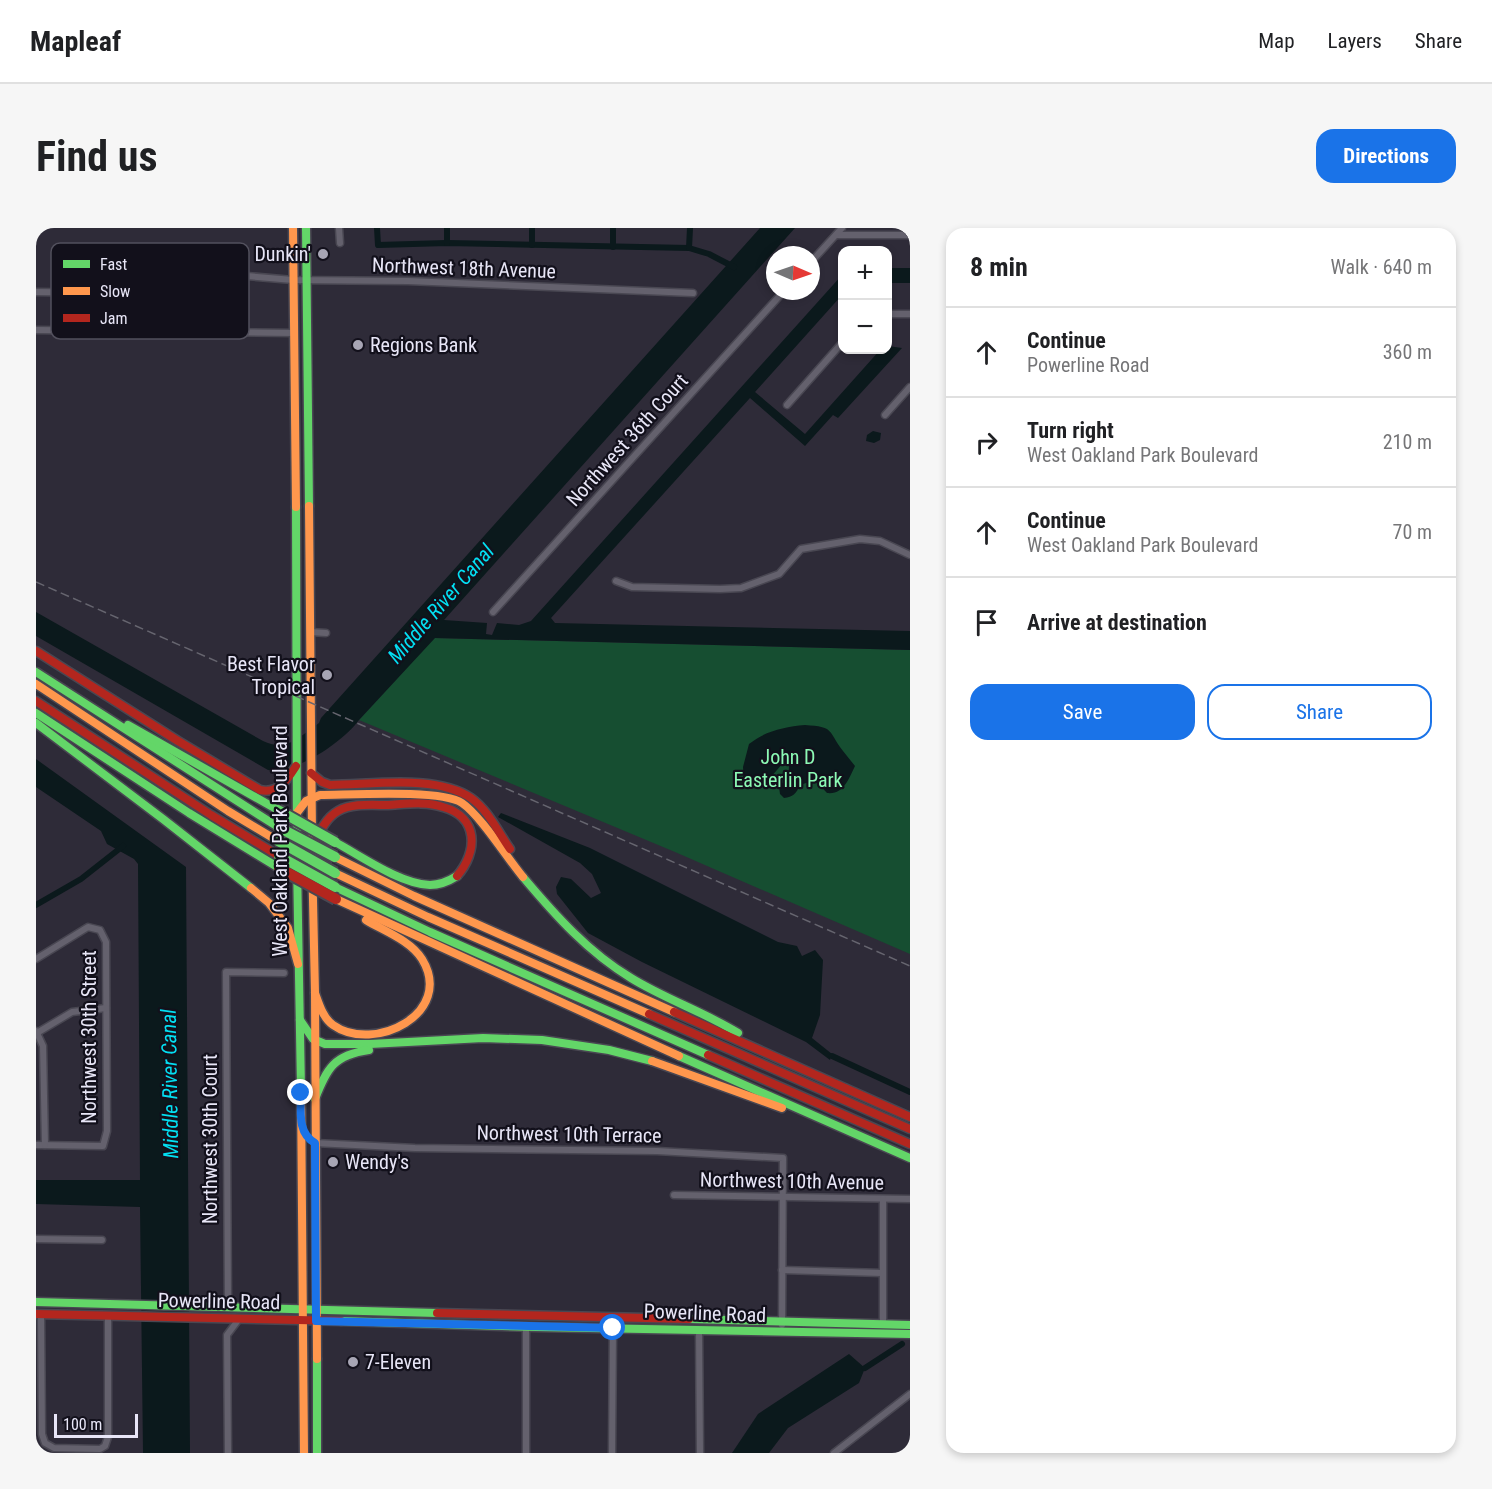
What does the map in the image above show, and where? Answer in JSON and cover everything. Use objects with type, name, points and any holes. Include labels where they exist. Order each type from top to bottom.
[{"type":"main road","name":"West Oakland Park Boulevard","points":[[293,228],[298,716],[296,814],[307,1450]]},
{"type":"main road","name":"West Oakland Park Boulevard","points":[[306,228],[315,993],[317,1453]]},
{"type":"main road","points":[[294,333],[303,337],[307,343]]},
{"type":"main road","points":[[295,460],[302,470],[308,472]]},
{"type":"main road","points":[[296,520],[302,523],[309,535]]},
{"type":"main road","points":[[297,617],[301,626],[310,632],[301,640],[297,650]]},
{"type":"main road","points":[[36,651],[262,791],[280,788],[296,766]]},
{"type":"main road","points":[[36,672],[278,827],[335,857],[404,892],[910,1117]]},
{"type":"main road","points":[[36,684],[228,811],[335,873],[428,917],[910,1129]]},
{"type":"main road","points":[[36,701],[211,815],[335,887],[430,932],[910,1144]]},
{"type":"main road","points":[[95,710],[141,731],[278,810],[335,842],[422,884],[434,885],[450,882],[463,872],[472,856],[473,844],[471,832],[465,820],[448,808],[429,805],[361,805],[334,813],[323,825],[312,849]]},
{"type":"main road","points":[[36,713],[189,813],[279,868],[336,899],[565,1006],[910,1158]]},
{"type":"main road","points":[[36,723],[269,903],[288,928],[298,964]]},
{"type":"main road","points":[[311,770],[327,784],[446,787],[464,794],[483,811],[553,911]]},
{"type":"main road","points":[[296,814],[303,803],[312,797],[323,795],[429,794],[454,799],[471,810],[523,878],[581,941],[614,967],[713,1018],[779,1058]]},
{"type":"main road","points":[[315,993],[322,1012],[332,1024],[344,1031],[361,1033],[386,1030],[412,1020],[423,1009],[430,992],[429,974],[417,953],[404,941],[377,928],[336,899]]},
{"type":"main road","points":[[581,970],[652,1016]]},
{"type":"main road","points":[[300,1020],[308,1035],[315,1042],[329,1044],[513,1038],[601,1047],[684,1069],[769,1104],[818,1118]]},
{"type":"main road","points":[[315,1099],[325,1073],[333,1061],[340,1056],[357,1051],[421,1042]]},
{"type":"main road","points":[[715,1072],[804,1097]]},
{"type":"main road","points":[[301,1125],[307,1137],[315,1143]]},
{"type":"main road","name":"Powerline Road","points":[[36,1302],[910,1325]]},
{"type":"main road","points":[[108,1316],[114,1310],[137,1304]]},
{"type":"main road","points":[[213,1317],[228,1306]]},
{"type":"main road","points":[[460,1325],[468,1320],[472,1312]]},
{"type":"main road","points":[[474,1325],[500,1313]]},
{"type":"main road","name":"Powerline Road","points":[[38,1314],[782,1333],[910,1334]]},
{"type":"main road","points":[[592,1328],[605,1323],[612,1316]]},
{"type":"main road","points":[[613,1328],[635,1317]]},
{"type":"street","points":[[339,228],[340,243]]},
{"type":"street","points":[[820,252],[842,228]]},
{"type":"street","points":[[836,235],[910,235]]},
{"type":"street","name":"Northwest 18th Avenue","points":[[249,277],[693,292]]},
{"type":"street","points":[[36,292],[51,292]]},
{"type":"street","name":"Northwest 36th Court","points":[[494,612],[776,300]]},
{"type":"street","points":[[892,314],[910,314]]},
{"type":"street","points":[[36,330],[51,330]]},
{"type":"street","points":[[249,332],[294,333]]},
{"type":"street","points":[[787,405],[838,349]]},
{"type":"street","points":[[885,415],[910,387]]},
{"type":"street","points":[[616,581],[632,587],[720,590],[741,588],[779,574],[801,549],[860,539],[880,541],[910,555]]},
{"type":"street","points":[[310,632],[326,633]]},
{"type":"street","name":"Northwest 30th Street","points":[[36,959],[88,927],[100,930],[106,942],[107,1131],[103,1146],[45,1145]]},
{"type":"street","name":"Northwest 30th Court","points":[[228,1306],[226,972],[284,973]]},
{"type":"street","points":[[36,1145],[45,1145],[43,1046],[36,1032],[72,1012],[106,1008]]},
{"type":"street","points":[[36,1083],[44,1083]]},
{"type":"street","name":"Northwest 10th Terrace","points":[[315,1143],[416,1148],[658,1151],[783,1158],[782,1197]]},
{"type":"street","name":"Northwest 10th Avenue","points":[[674,1195],[910,1199]]},
{"type":"street","points":[[782,1197],[782,1333]]},
{"type":"street","points":[[883,1324],[884,1199]]},
{"type":"street","points":[[36,1239],[102,1240]]},
{"type":"street","points":[[782,1270],[882,1273]]},
{"type":"street","points":[[38,1314],[42,1434],[45,1443],[54,1448],[100,1449],[105,1446],[108,1437],[108,1316]]},
{"type":"street","points":[[228,1453],[227,1335],[238,1319]]},
{"type":"street","points":[[526,1327],[526,1453]]},
{"type":"street","points":[[612,1453],[613,1328]]},
{"type":"street","points":[[699,1330],[700,1453]]},
{"type":"street","points":[[834,1453],[910,1394]]},
{"type":"street","points":[[847,1443],[847,1453]]},
{"type":"green space","name":"John D Easterlin Park","points":[[434,638],[910,650],[910,954],[675,852],[359,720]]},
{"type":"water","name":"Middle River Canal","points":[[760,228],[795,228],[779,246],[766,246],[766,260],[444,620],[487,623],[486,634],[492,635],[497,623],[519,625],[531,621],[838,279],[838,299],[755,392],[805,434],[876,354],[892,354],[892,347],[902,348],[838,418],[833,415],[805,446],[750,398],[551,618],[555,623],[910,631],[910,650],[435,638],[352,729],[331,747],[292,767],[268,770],[36,636],[36,612],[263,741],[279,745],[286,744],[299,738],[319,723],[321,718]]},
{"type":"water","points":[[892,268],[910,268],[910,283],[892,283]]},
{"type":"water","points":[[873,431],[881,433],[880,440],[874,443],[866,441],[867,435]]},
{"type":"water","points":[[805,725],[821,727],[829,731],[855,766],[842,788],[833,793],[827,793],[815,780],[800,785],[794,794],[784,798],[780,794],[779,787],[787,775],[789,766],[787,763],[782,764],[761,784],[744,783],[743,767],[749,744],[775,730]]},
{"type":"water","name":"Middle River Canal","points":[[36,759],[186,867],[190,1453],[143,1453],[140,1207],[36,1204],[36,1180],[140,1180],[138,864],[134,859],[107,844],[101,831],[36,787]]},
{"type":"water","points":[[501,813],[590,848],[778,942],[797,946],[802,956],[815,950],[823,960],[820,1015],[812,1038],[832,1054],[830,1060],[806,1042],[588,933],[557,894],[556,887],[561,877],[571,879],[591,898],[601,893],[592,874],[580,863],[498,817]]},
{"type":"water","points":[[849,1354],[865,1368],[859,1383],[788,1428],[769,1453],[732,1453],[758,1414]]},
{"type":"waterway","points":[[377,228],[378,245],[447,243],[689,248]]},
{"type":"waterway","points":[[447,228],[447,243]]},
{"type":"waterway","points":[[532,228],[532,245]]},
{"type":"waterway","points":[[613,228],[613,247]]},
{"type":"waterway","points":[[690,228],[689,248],[709,254],[734,267]]},
{"type":"waterway","points":[[36,905],[81,879],[123,846]]},
{"type":"waterway","points":[[832,1056],[910,1092]]},
{"type":"waterway","points":[[865,1368],[902,1344]]},
{"type":"railway","points":[[36,582],[910,966]]},
{"type":"traffic: fast","points":[[306,228],[309,506]]},
{"type":"traffic: fast","points":[[296,507],[297,863],[301,1089]]},
{"type":"traffic: fast","points":[[36,672],[278,827]]},
{"type":"traffic: fast","points":[[36,713],[189,813],[279,868]]},
{"type":"traffic: fast","points":[[36,723],[251,888]]},
{"type":"traffic: fast","points":[[128,725],[278,810]]},
{"type":"traffic: fast","points":[[278,810],[335,842]]},
{"type":"traffic: fast","points":[[278,827],[335,857]]},
{"type":"traffic: fast","points":[[278,841],[335,873]]},
{"type":"traffic: fast","points":[[335,842],[406,880],[430,885],[448,881],[457,876]]},
{"type":"traffic: fast","points":[[279,856],[335,887]]},
{"type":"traffic: fast","points":[[523,877],[586,945],[615,968],[644,986],[738,1033]]},
{"type":"traffic: fast","points":[[335,887],[430,932],[708,1055]]},
{"type":"traffic: fast","points":[[300,1020],[313,1039],[325,1044],[483,1038],[542,1040],[609,1050],[652,1061]]},
{"type":"traffic: fast","points":[[315,1099],[333,1065],[347,1055],[369,1050]]},
{"type":"traffic: fast","points":[[679,1056],[910,1158]]},
{"type":"traffic: fast","points":[[36,1302],[437,1313]]},
{"type":"traffic: fast","points":[[689,1319],[910,1325]]},
{"type":"traffic: fast","points":[[341,1321],[910,1334]]},
{"type":"traffic: fast","points":[[317,1359],[317,1453]]},
{"type":"traffic: slow","points":[[293,228],[296,507]]},
{"type":"traffic: slow","points":[[309,506],[312,835]]},
{"type":"traffic: slow","points":[[36,684],[228,811],[278,841]]},
{"type":"traffic: slow","points":[[296,814],[306,801],[320,795],[415,794],[451,799],[462,803],[477,817],[523,877]]},
{"type":"traffic: slow","points":[[312,854],[317,1359]]},
{"type":"traffic: slow","points":[[335,857],[414,896],[674,1012]]},
{"type":"traffic: slow","points":[[335,873],[428,917],[649,1014]]},
{"type":"traffic: slow","points":[[251,888],[269,903],[288,928],[298,964]]},
{"type":"traffic: slow","points":[[336,899],[679,1056]]},
{"type":"traffic: slow","points":[[315,993],[327,1019],[333,1025],[350,1033],[369,1035],[388,1031],[405,1023],[419,1011],[428,996],[429,979],[422,959],[404,941],[366,920]]},
{"type":"traffic: slow","points":[[652,1061],[782,1108]]},
{"type":"traffic: slow","points":[[301,1089],[304,1453]]},
{"type":"traffic: jam","points":[[36,651],[260,790],[272,790],[282,785],[296,766]]},
{"type":"traffic: jam","points":[[36,701],[211,815],[279,856]]},
{"type":"traffic: jam","points":[[311,773],[330,785],[403,782],[422,783],[457,791],[471,798],[483,809],[510,849]]},
{"type":"traffic: jam","points":[[312,849],[325,823],[333,814],[344,808],[416,803],[436,805],[455,812],[469,827],[471,836],[469,856],[457,876]]},
{"type":"traffic: jam","points":[[279,868],[336,899]]},
{"type":"traffic: jam","points":[[674,1012],[910,1117]]},
{"type":"traffic: jam","points":[[649,1014],[910,1129]]},
{"type":"traffic: jam","points":[[708,1055],[910,1144]]},
{"type":"traffic: jam","points":[[437,1313],[689,1319]]},
{"type":"traffic: jam","points":[[36,1314],[341,1321]]},
{"type":"place","name":"Dunkin'","points":[[323,254]]},
{"type":"place","name":"Regions Bank","points":[[358,345]]},
{"type":"place","name":"Best Flavor Tropical","points":[[327,675]]},
{"type":"place","name":"Wendy's","points":[[333,1162]]},
{"type":"place","name":"7-Eleven","points":[[353,1362]]},
{"type":"route","points":[[301,1093],[301,1125],[307,1137],[315,1143],[316,1321],[613,1328]]}]
